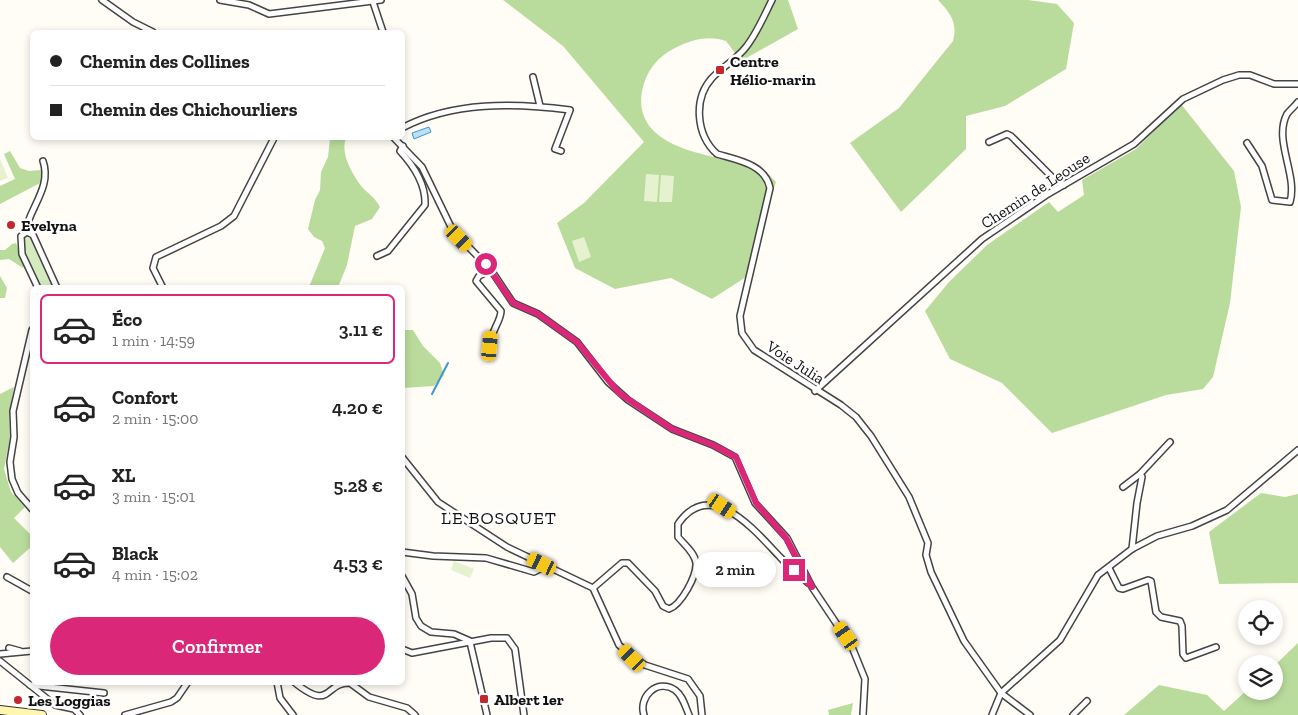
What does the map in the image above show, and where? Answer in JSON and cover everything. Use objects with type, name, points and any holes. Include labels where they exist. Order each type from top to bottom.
[{"type":"main road","points":[[0,710],[42,715]]},
{"type":"street","points":[[102,0],[133,22],[149,30]]},
{"type":"street","points":[[220,0],[249,6],[269,14],[381,0]]},
{"type":"street","name":"Voie Julia","points":[[772,0],[746,48],[708,83],[701,98],[699,118],[704,135],[717,154],[760,170],[767,178],[770,188],[771,194],[760,223],[740,316],[742,333],[754,350],[816,391],[841,405],[856,417],[909,497],[928,543],[926,555],[931,572],[964,640],[1001,693],[1030,715]]},
{"type":"street","points":[[373,2],[382,30]]},
{"type":"street","name":"Chemin de Leouse","points":[[816,391],[982,239],[1064,185],[1134,144],[1182,99],[1223,80],[1250,75],[1274,84],[1298,84]]},
{"type":"street","points":[[533,77],[540,106]]},
{"type":"street","points":[[1247,143],[1262,166],[1272,200],[1290,202],[1294,196],[1295,171],[1284,127],[1287,114],[1298,102]]},
{"type":"street","points":[[405,127],[437,114],[468,108],[540,106],[570,110],[555,149],[562,150]]},
{"type":"street","points":[[989,142],[1007,134],[1011,136],[1053,178],[1064,185]]},
{"type":"street","points":[[162,285],[153,268],[156,257],[221,226],[234,216],[273,140]]},
{"type":"street","points":[[396,140],[422,166],[453,230],[491,270],[513,303],[538,314],[577,342],[619,393],[672,429],[713,445],[736,457],[756,503],[786,538],[812,587],[846,636],[859,661],[866,679],[863,715]]},
{"type":"street","points":[[377,256],[388,251],[425,205],[426,198],[414,167],[400,151],[403,146]]},
{"type":"street","points":[[37,285],[21,249],[22,236],[46,182],[47,175],[43,161]]},
{"type":"street","points":[[25,232],[33,235],[56,285]]},
{"type":"street","points":[[490,346],[493,329],[500,320],[500,311],[476,281],[479,276],[491,270]]},
{"type":"street","points":[[30,339],[13,411],[14,437],[10,462],[12,479],[18,493],[30,507]]},
{"type":"street","points":[[1123,486],[1140,474],[1170,442]]},
{"type":"street","points":[[992,715],[1001,693],[1060,640],[1098,575],[1132,549],[1157,536],[1192,526],[1227,510],[1298,450]]},
{"type":"street","points":[[405,461],[438,502],[507,547],[593,588],[619,645],[632,658],[645,665],[688,679],[700,696],[702,715]]},
{"type":"street","points":[[1132,549],[1136,503],[1142,477],[1140,474]]},
{"type":"street","points":[[593,588],[622,563],[628,563],[655,591],[663,606],[673,607],[690,586],[696,563],[693,555],[678,537],[678,524],[691,511],[705,504],[722,506],[751,526],[812,587]]},
{"type":"street","points":[[405,552],[434,556],[486,558],[534,572],[540,569],[542,564]]},
{"type":"street","points":[[1109,568],[1119,588],[1123,589],[1148,580],[1151,581],[1156,612],[1161,617],[1180,621],[1182,626],[1183,654],[1186,658],[1216,647]]},
{"type":"street","points":[[7,577],[30,590]]},
{"type":"street","points":[[405,581],[412,594],[416,618],[422,626],[431,632],[454,634],[470,642]]},
{"type":"street","points":[[405,650],[412,653],[500,636],[507,638],[513,644],[524,715]]},
{"type":"street","points":[[470,642],[487,715]]},
{"type":"street","points":[[10,648],[26,652]]},
{"type":"street","points":[[0,654],[30,651]]},
{"type":"street","points":[[0,661],[55,705],[74,709],[80,715]]},
{"type":"street","points":[[28,685],[104,693]]},
{"type":"street","points":[[125,715],[171,702],[177,698],[186,685]]},
{"type":"street","points":[[277,685],[280,698],[293,715]]},
{"type":"street","points":[[298,685],[309,694],[318,696],[326,695],[340,685]]},
{"type":"street","points":[[353,685],[370,697],[408,708],[415,715]]},
{"type":"street","points":[[644,715],[642,701],[646,694],[662,687],[670,688],[679,694],[689,715]]},
{"type":"street","points":[[1073,715],[1087,700]]},
{"type":"green space","points":[[503,0],[788,0],[798,29],[741,61],[726,41],[706,38],[687,43],[675,48],[653,65],[646,77],[642,91],[642,109],[647,123],[657,134],[686,149],[756,166],[776,182],[746,277],[712,299],[671,278],[615,289],[575,268],[557,223],[584,203],[644,142],[563,46]]},
{"type":"green space","points":[[938,0],[1028,0],[1057,4],[1074,23],[1066,69],[1005,106],[966,116],[966,149],[901,212],[850,143],[899,108],[953,41],[954,23]]},
{"type":"green space","points":[[1181,104],[1234,171],[1241,207],[1230,303],[1213,377],[1203,389],[1166,395],[1052,433],[1002,383],[950,359],[925,311],[949,282],[987,245],[1049,202],[1058,212],[1084,195],[1082,180],[1136,149]]},
{"type":"green space","points":[[330,140],[346,140],[346,157],[351,169],[361,186],[374,198],[380,207],[372,219],[355,226],[347,265],[339,285],[310,285],[325,248],[322,241],[314,237],[308,229],[315,200],[320,190],[321,172],[328,157]]},
{"type":"green space","points":[[10,151],[20,168],[29,171],[41,170],[42,182],[0,204],[0,186],[15,179],[4,154]]},
{"type":"green space","points":[[0,159],[8,178],[0,181]]},
{"type":"green space","points":[[646,174],[659,175],[657,202],[644,201]]},
{"type":"green space","points":[[661,175],[674,176],[672,202],[659,202]]},
{"type":"green space","points":[[26,237],[32,241],[52,285],[41,285],[26,255],[23,241]]},
{"type":"green space","points":[[584,237],[591,257],[579,262],[572,241]]},
{"type":"green space","points":[[16,243],[24,266],[23,268],[9,259],[0,260],[0,250],[5,250]]},
{"type":"green space","points":[[0,276],[7,288],[5,298],[0,298]]},
{"type":"green space","points":[[405,330],[413,330],[423,346],[440,363],[444,375],[434,386],[405,388]]},
{"type":"green space","points":[[14,387],[9,413],[10,438],[4,469],[11,492],[25,507],[14,518],[30,534],[30,548],[13,563],[0,547],[0,394]]},
{"type":"green space","points":[[1261,493],[1285,497],[1298,494],[1298,583],[1219,584],[1209,532]]},
{"type":"green space","points":[[454,561],[474,569],[470,578],[451,570]]},
{"type":"green space","points":[[1298,643],[1298,715],[1124,715],[1159,685],[1207,695],[1224,711],[1238,698],[1238,700],[1283,700],[1283,657]]},
{"type":"green space","points":[[853,703],[851,715],[829,715],[828,710]]},
{"type":"water","points":[[429,127],[431,132],[414,139],[412,133]]},
{"type":"waterway","points":[[432,394],[448,363]]},
{"type":"place","name":"Centre Hélio-marin","points":[[720,70]]},
{"type":"place","name":"Evelyna","points":[[11,225]]},
{"type":"place","name":"Albert 1er","points":[[484,699]]},
{"type":"place","name":"Les Loggias","points":[[18,700]]},
{"type":"district","name":"LE BOSQUET","points":[[499,518]]},
{"type":"route","points":[[486,264],[513,303],[538,314],[577,342],[619,393],[672,429],[713,445],[736,457],[749,491],[756,503],[786,538],[812,587],[794,570]]}]
